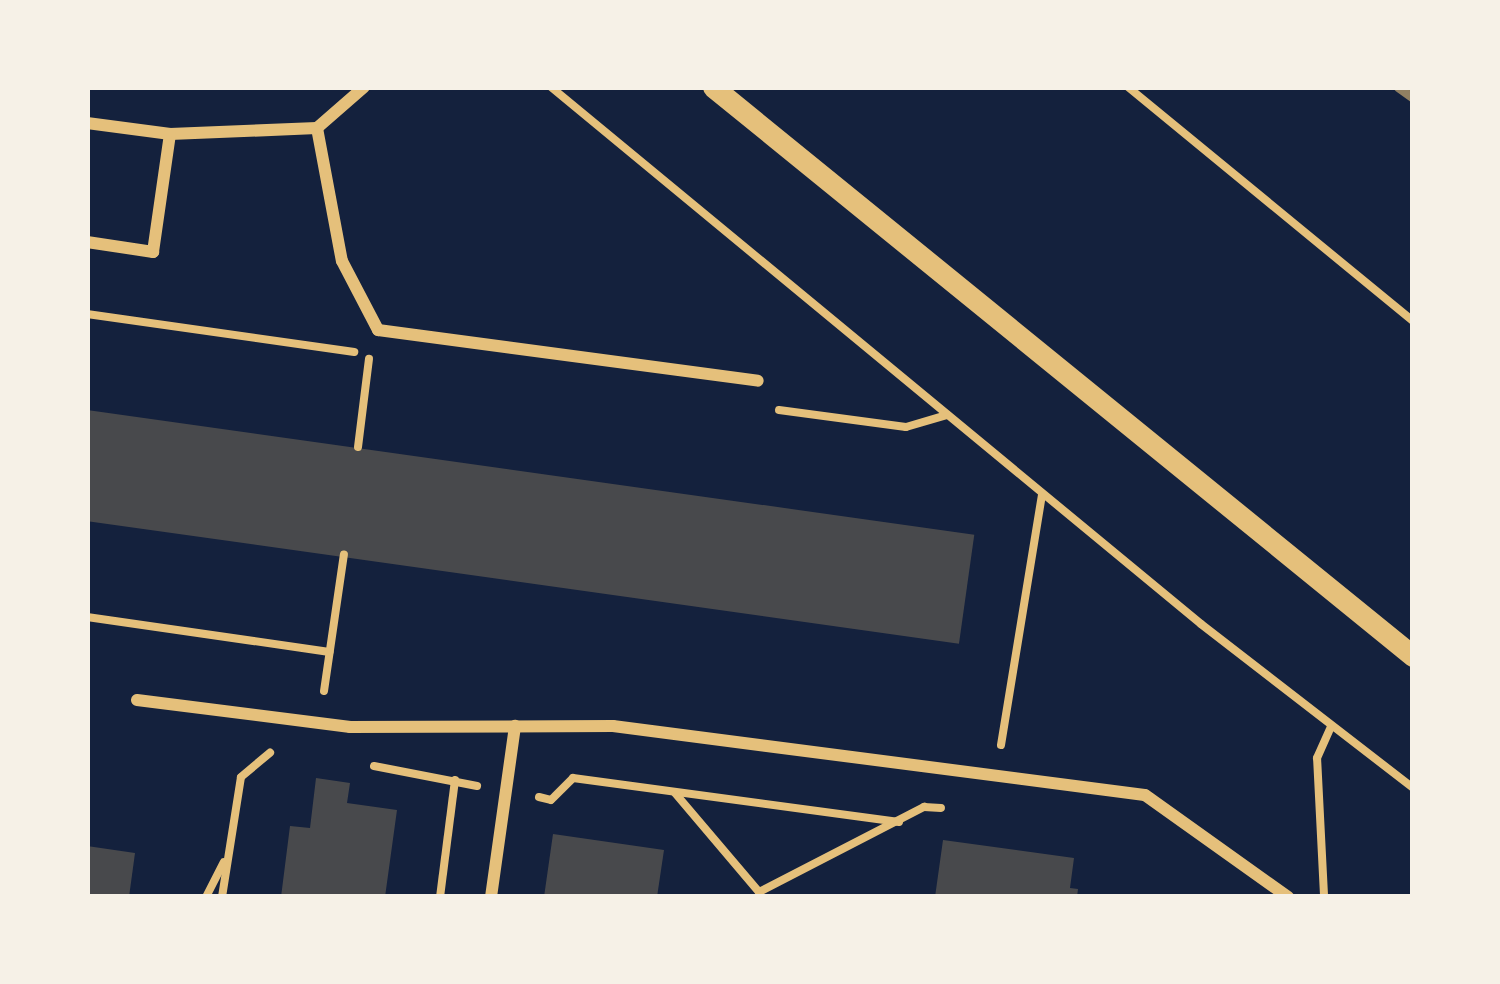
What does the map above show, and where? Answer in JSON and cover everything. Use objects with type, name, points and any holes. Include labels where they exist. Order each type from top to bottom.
[{"type":"street","points":[[87,123],[170,134],[317,128],[364,87]]},
{"type":"street","points":[[713,87],[1413,656]]},
{"type":"street","points":[[317,128],[342,261],[378,330],[758,380]]},
{"type":"street","points":[[87,242],[153,251],[170,134]]},
{"type":"street","points":[[136,700],[320,724],[613,725],[1144,795],[1288,897]]},
{"type":"street","points":[[490,897],[515,725]]},
{"type":"path","points":[[551,87],[1042,492],[1413,788]]},
{"type":"path","points":[[1128,87],[1413,321]]},
{"type":"path","points":[[358,447],[370,355]]},
{"type":"path","points":[[997,774],[1042,492]]},
{"type":"path","points":[[320,724],[344,554]]},
{"type":"path","points":[[87,617],[329,652]]},
{"type":"path","points":[[1324,897],[1317,758],[1331,726]]},
{"type":"path","points":[[440,897],[455,780]]},
{"type":"path","points":[[673,790],[759,895],[924,807],[946,808]]},
{"type":"path","points":[[206,897],[228,855]]},
{"type":"building","points":[[87,410],[974,535],[959,644],[87,521]]},
{"type":"building","points":[[316,778],[350,783],[347,803],[397,810],[385,897],[281,897],[290,826],[310,828]]},
{"type":"building","points":[[553,834],[664,850],[657,897],[544,897]]},
{"type":"building","points":[[943,840],[1074,858],[1070,888],[1078,889],[1077,897],[935,897]]},
{"type":"building","points":[[87,846],[135,853],[129,897],[87,897]]},
{"type":"railway","points":[[1398,87],[1413,98]]}]
